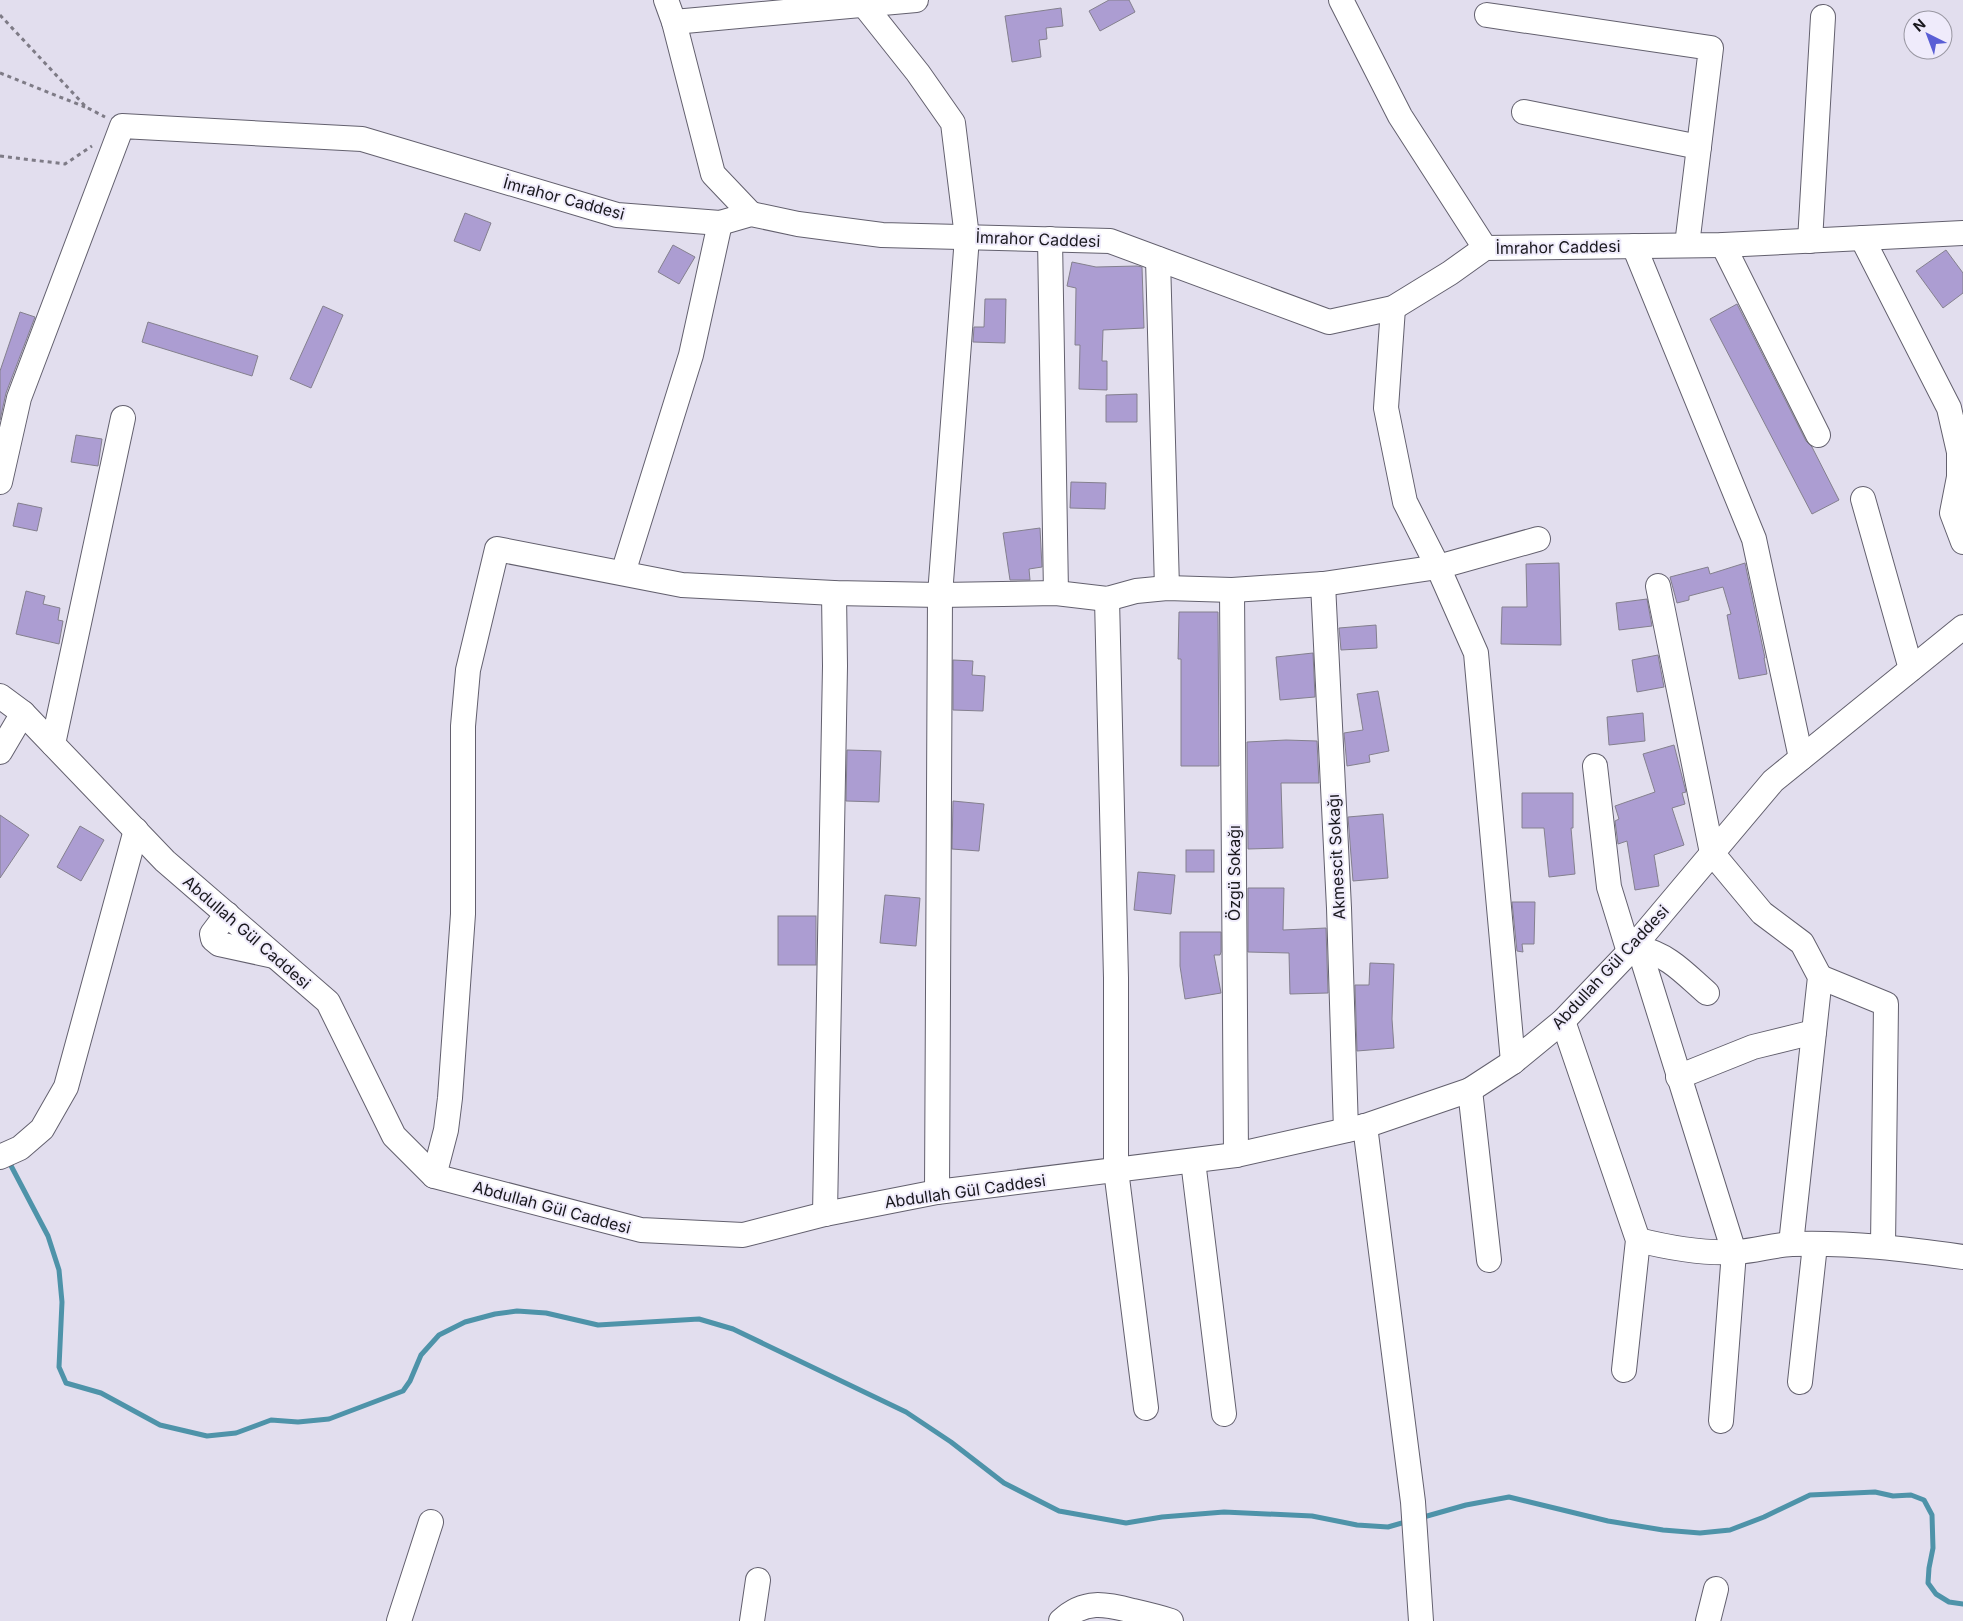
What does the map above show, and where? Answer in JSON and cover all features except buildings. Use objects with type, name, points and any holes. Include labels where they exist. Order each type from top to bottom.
[{"type":"street","points":[[666,0],[674,22],[713,174],[751,214]]},
{"type":"street","points":[[674,22],[849,4],[916,0]]},
{"type":"street","points":[[1341,0],[1400,116],[1485,248]]},
{"type":"street","points":[[849,4],[918,73],[953,123],[967,237],[940,595],[937,1192]]},
{"type":"street","points":[[1487,15],[1711,48],[1687,245]]},
{"type":"street","points":[[1810,241],[1822,17]]},
{"type":"street","points":[[1524,112],[1699,147]]},
{"type":"street","points":[[0,482],[19,398],[122,126]]},
{"type":"street","name":"İmrahor Caddesi","points":[[122,126],[362,139],[617,215],[720,223],[751,214],[798,224],[882,235],[1110,241],[1329,322],[1394,308],[1450,273],[1485,248],[1724,245],[1862,238],[1961,236]]},
{"type":"street","points":[[623,574],[691,355],[720,223]]},
{"type":"street","points":[[1862,238],[1949,408],[1959,452],[1959,477],[1952,513],[1963,542]]},
{"type":"street","points":[[1050,239],[1056,593]]},
{"type":"street","points":[[1724,245],[1818,435]]},
{"type":"street","points":[[1634,246],[1754,539],[1801,758]]},
{"type":"street","points":[[1158,259],[1167,588]]},
{"type":"street","points":[[1394,308],[1386,408],[1405,502],[1438,567],[1476,653],[1513,1062]]},
{"type":"street","points":[[53,744],[123,418]]},
{"type":"street","points":[[1863,499],[1911,669]]},
{"type":"street","points":[[434,1176],[446,1130],[450,1098],[462,924],[463,726],[468,670],[497,549],[682,585],[834,593],[940,595],[1056,593],[1107,599],[1136,591],[1167,588],[1232,590],[1323,584],[1438,567],[1538,539]]},
{"type":"street","name":"Akmescit Sokağı","points":[[1323,584],[1339,908],[1356,1128],[1412,1502],[1420,1621]]},
{"type":"street","points":[[1658,586],[1712,853],[1762,913],[1802,943],[1820,978],[1791,1244]]},
{"type":"street","name":"Özgü Sokağı","points":[[1232,590],[1236,1155]]},
{"type":"street","points":[[825,1214],[835,666],[834,593]]},
{"type":"street","points":[[1107,599],[1116,978],[1116,1170],[1146,1408]]},
{"type":"street","name":"Abdullah Gül Caddesi","points":[[0,696],[23,713],[165,860],[328,1002],[394,1136],[434,1176],[640,1230],[743,1235],[825,1214],[937,1192],[1236,1155],[1356,1128],[1470,1090],[1513,1062],[1564,1021],[1634,948],[1773,781],[1963,626]]},
{"type":"street","points":[[0,752],[23,713]]},
{"type":"street","points":[[1595,766],[1609,887],[1634,948],[1734,1252],[1721,1421]]},
{"type":"street","points":[[10,1153],[42,1129],[66,1087],[136,830]]},
{"type":"street","points":[[1634,948],[1654,952],[1666,958],[1707,993]]},
{"type":"street","points":[[1820,978],[1886,1004],[1883,1246]]},
{"type":"street","points":[[1564,1021],[1638,1240],[1624,1370]]},
{"type":"street","points":[[1678,1077],[1753,1048],[1814,1032]]},
{"type":"street","points":[[1470,1090],[1489,1260]]},
{"type":"street","points":[[1193,1161],[1224,1414]]},
{"type":"street","points":[[1638,1240],[1685,1250],[1734,1252],[1791,1244],[1883,1246],[1963,1257]]},
{"type":"street","points":[[1800,1382],[1815,1245]]},
{"type":"street","points":[[399,1621],[431,1522]]},
{"type":"street","points":[[752,1621],[758,1580]]},
{"type":"street","points":[[1708,1621],[1716,1588]]},
{"type":"street","points":[[1061,1621],[1071,1613],[1082,1608],[1105,1604],[1171,1621]]},
{"type":"path","points":[[0,15],[86,107]]},
{"type":"path","points":[[0,73],[86,107],[122,126],[65,164],[0,156]]},
{"type":"waterway","points":[[8,1160],[48,1236],[59,1270],[62,1302],[59,1367],[66,1383],[101,1393],[160,1425],[207,1436],[236,1433],[271,1420],[298,1422],[329,1419],[403,1391],[410,1381],[421,1355],[439,1335],[465,1322],[495,1314],[517,1311],[546,1313],[598,1325],[699,1319],[733,1329],[906,1412],[951,1442],[1004,1483],[1059,1511],[1126,1523],[1162,1517],[1224,1512],[1312,1516],[1357,1525],[1388,1527],[1409,1521]]},
{"type":"waterway","points":[[1420,1518],[1466,1505],[1509,1497],[1608,1521],[1663,1530],[1700,1533],[1730,1530],[1764,1517],[1810,1495],[1875,1492],[1893,1496],[1911,1495],[1924,1500],[1932,1515],[1933,1548],[1928,1583],[1936,1594],[1949,1602],[1963,1604]]}]
